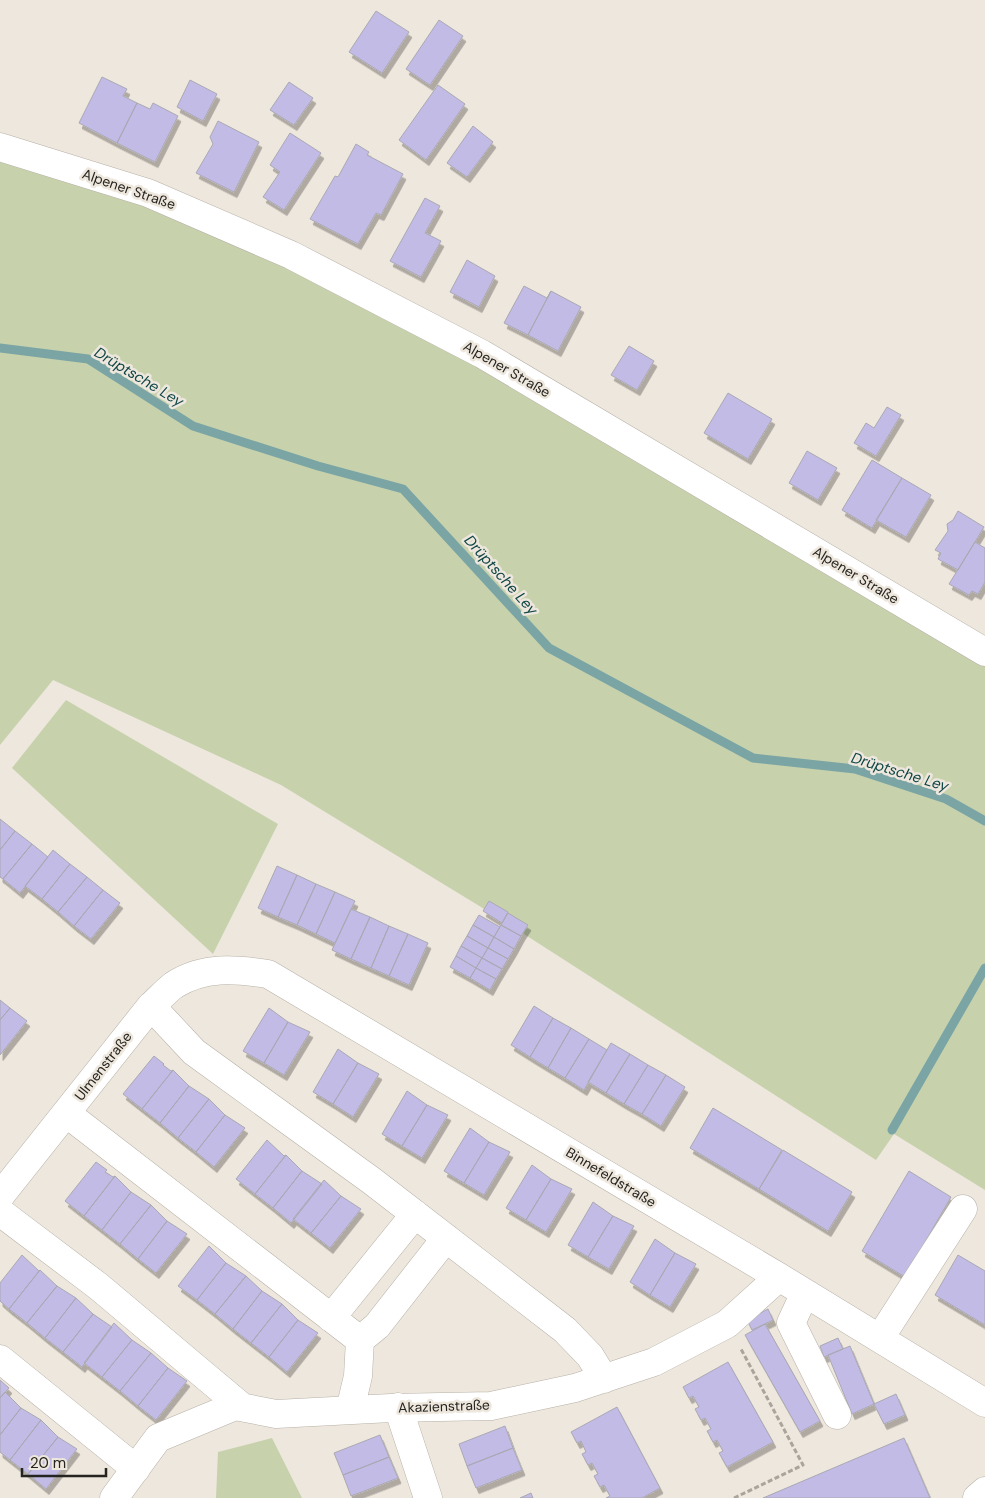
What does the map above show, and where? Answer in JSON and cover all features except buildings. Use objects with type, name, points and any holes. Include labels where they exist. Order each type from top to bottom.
[{"type":"street","name":"Alpener Straße","points":[[0,147],[148,193],[291,256],[482,354],[985,652]]},
{"type":"street","name":"Ulmenstraße","points":[[0,1196],[151,1006],[174,985],[198,974],[230,968]]},
{"type":"street","name":"Binnefeldstraße","points":[[230,968],[268,974],[779,1277],[985,1403]]},
{"type":"street","points":[[151,1006],[194,1052],[414,1214],[565,1330],[590,1356],[604,1379]]},
{"type":"street","points":[[66,1113],[360,1340]]},
{"type":"street","points":[[880,1338],[963,1209]]},
{"type":"street","points":[[0,1212],[98,1286],[242,1407]]},
{"type":"street","points":[[331,1318],[414,1214]]},
{"type":"street","points":[[350,1410],[358,1376],[360,1340],[377,1326],[446,1238]]},
{"type":"street","name":"Akazienstraße","points":[[114,1498],[158,1438],[235,1406],[276,1414],[491,1406],[575,1388],[654,1362],[727,1324],[779,1277]]},
{"type":"street","points":[[805,1293],[791,1323],[837,1415]]},
{"type":"street","points":[[0,1359],[136,1469]]},
{"type":"street","points":[[398,1408],[428,1498]]},
{"type":"street","points":[[977,1498],[985,1491]]},
{"type":"path","points":[[727,1324],[803,1465],[734,1498]]},
{"type":"green space","points":[[0,147],[291,255],[985,652],[985,1190],[894,1134],[876,1160],[499,918],[281,785],[53,680],[0,745]]},
{"type":"green space","points":[[66,700],[278,824],[213,954],[12,768]]},
{"type":"green space","points":[[272,1438],[302,1498],[216,1498],[218,1452]]},
{"type":"waterway","name":"Drüptsche Ley","points":[[0,348],[88,359],[193,426],[318,466],[403,489],[549,648],[753,758],[855,769],[946,799],[985,821]]},
{"type":"waterway","points":[[892,1130],[985,968]]}]
